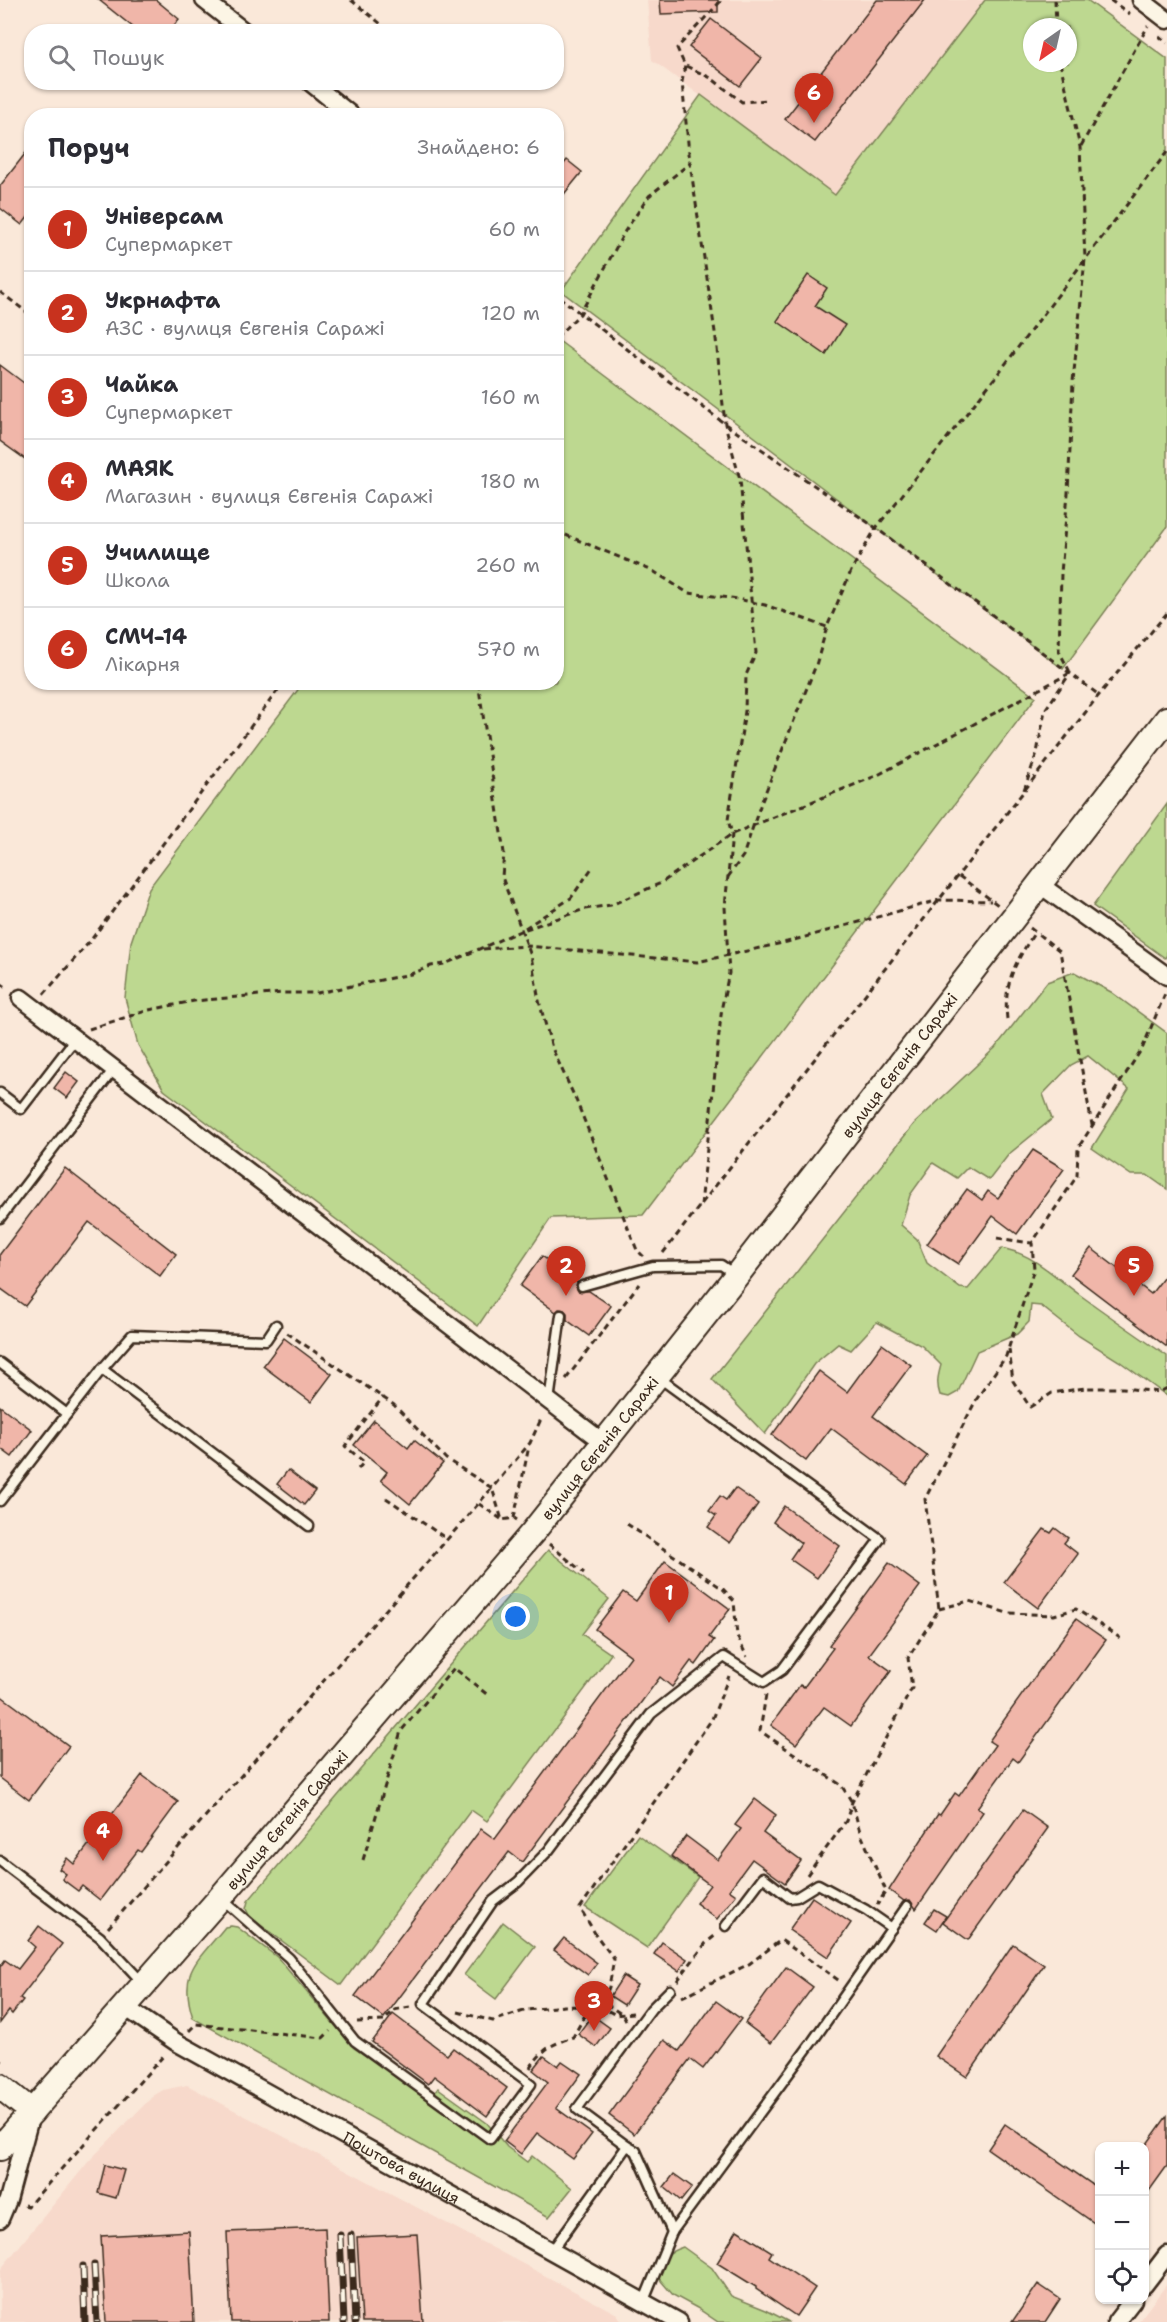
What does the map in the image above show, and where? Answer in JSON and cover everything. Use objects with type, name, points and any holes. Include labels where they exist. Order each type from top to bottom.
[{"type":"main road","name":"вулиця Євгенія Саражі","points":[[0,2148],[220,1898],[533,1532],[737,1275],[1167,719]]},
{"type":"main road","points":[[0,2086],[32,2112]]},
{"type":"street","points":[[204,0],[234,24]]},
{"type":"street","points":[[1142,0],[1167,20]]},
{"type":"street","points":[[319,90],[342,108]]},
{"type":"street","points":[[1039,884],[1167,976]]},
{"type":"street","points":[[27,1002],[604,1443]]},
{"type":"street","name":"Поштова вулиця","points":[[125,2007],[176,2042],[679,2322]]},
{"type":"street","points":[[0,2219],[8,2200],[32,2112]]},
{"type":"street","points":[[1149,2278],[1167,2255]]},
{"type":"street","points":[[643,2303],[645,2322]]},
{"type":"street","points":[[1116,2322],[1130,2304]]},
{"type":"lane","points":[[0,1093],[21,1109],[72,1037]]},
{"type":"lane","points":[[0,1218],[114,1069]]},
{"type":"lane","points":[[582,1286],[653,1266],[721,1265],[737,1275]]},
{"type":"lane","points":[[549,1401],[561,1315]]},
{"type":"lane","points":[[0,1501],[102,1369],[132,1335],[266,1340],[276,1325]]},
{"type":"lane","points":[[0,1363],[67,1414]]},
{"type":"lane","points":[[102,1369],[309,1526]]},
{"type":"lane","points":[[220,1898],[289,1958],[355,2041],[490,2139],[531,2084],[423,2004],[493,1901],[518,1882],[549,1850],[651,1714],[724,1657],[764,1682],[782,1670],[880,1539],[657,1377]]},
{"type":"lane","points":[[0,1861],[100,1937],[144,1985]]},
{"type":"lane","points":[[726,1926],[763,1877],[790,1898],[797,1897],[819,1884],[892,1928]]},
{"type":"lane","points":[[643,2303],[672,2232],[812,2042],[907,1906]]},
{"type":"lane","points":[[670,1990],[651,2009],[577,2109],[636,2151],[672,2232]]},
{"type":"lane","points":[[551,2252],[627,2146]]},
{"type":"path","points":[[351,0],[382,24]]},
{"type":"path","points":[[701,1207],[722,1006],[729,973],[725,907],[732,834],[728,820],[745,711],[746,675],[756,653],[740,479],[726,424],[690,163],[682,82],[685,66],[677,48],[720,0]]},
{"type":"path","points":[[1055,0],[1056,18]]},
{"type":"path","points":[[1080,147],[1147,27]]},
{"type":"path","points":[[685,66],[711,78],[742,102],[769,100]]},
{"type":"path","points":[[1062,72],[1080,147],[1085,259],[1073,382],[1068,493],[1060,573],[1059,651],[1070,674]]},
{"type":"path","points":[[728,878],[743,856],[816,665],[826,627],[852,569],[876,528],[997,375],[1167,152]]},
{"type":"path","points":[[564,329],[580,314],[625,231],[649,196],[690,163]]},
{"type":"path","points":[[0,292],[24,310]]},
{"type":"path","points":[[564,301],[726,424],[876,528],[1099,695]]},
{"type":"path","points":[[564,534],[653,572],[687,593],[738,599],[765,605],[826,627]]},
{"type":"path","points":[[1022,793],[1037,753],[1045,710],[1070,674]]},
{"type":"path","points":[[72,1037],[149,1010],[194,1001],[282,993],[318,993],[411,974],[431,966],[445,964],[520,931],[585,909],[611,905],[661,883],[732,834],[876,776],[1070,674]]},
{"type":"path","points":[[27,1002],[91,940],[278,690]]},
{"type":"path","points":[[479,690],[504,853],[502,877],[531,956],[539,1001],[552,1047],[637,1251],[653,1266]]},
{"type":"path","points":[[520,931],[571,898],[592,868]]},
{"type":"path","points":[[958,876],[1060,951],[1092,1125]]},
{"type":"path","points":[[479,950],[527,946],[698,962],[939,900],[991,901]]},
{"type":"path","points":[[1007,1020],[1005,999],[1017,960],[1035,932]]},
{"type":"path","points":[[790,1898],[846,1821],[852,1802],[912,1688],[908,1658],[939,1609],[925,1500],[976,1400],[1006,1356],[1034,1269],[1032,1243],[1077,1176],[1078,1148],[1143,1047],[1167,987]]},
{"type":"path","points":[[997,1238],[1032,1243]]},
{"type":"path","points":[[276,1325],[394,1405],[446,1459],[492,1488]]},
{"type":"path","points":[[1009,1347],[1013,1381],[1030,1407],[1052,1393],[1095,1388],[1160,1392],[1167,1388]]},
{"type":"path","points":[[358,1469],[364,1462],[345,1446],[383,1397]]},
{"type":"path","points":[[514,1518],[530,1443]]},
{"type":"path","points":[[386,1498],[447,1539]]},
{"type":"path","points":[[479,1503],[502,1520]]},
{"type":"path","points":[[627,1524],[723,1589],[734,1601],[737,1636],[729,1681],[712,1719],[580,1908],[614,1959],[609,1987],[603,2001],[623,2015],[633,2035]]},
{"type":"path","points":[[939,1609],[969,1601],[1007,1613],[1054,1615],[1076,1609],[1120,1638]]},
{"type":"path","points":[[737,1636],[767,1697],[760,1731],[842,1785],[852,1802],[860,1832],[886,1891],[871,1914]]},
{"type":"path","points":[[363,1860],[401,1731],[454,1668],[489,1696]]},
{"type":"path","points":[[670,1990],[706,1943],[726,1926]]},
{"type":"path","points":[[8,2200],[28,2206],[176,2042],[196,2025],[323,2038],[340,2022],[384,2022],[394,2010],[423,2004]]},
{"type":"path","points":[[453,2011],[493,2021],[527,2010],[564,2006],[601,2007]]},
{"type":"shaded area","points":[[647,0],[985,0],[835,195],[652,60]]},
{"type":"shaded area","points":[[187,2085],[617,2314],[622,2322],[0,2322],[0,2270],[89,2161],[153,2096],[163,2090]]},
{"type":"shaded area","points":[[1167,2284],[1167,2322],[1138,2322]]},
{"type":"green space","points":[[985,0],[1087,0],[1167,59],[1167,527],[1063,669],[564,293],[564,287],[701,95],[835,195]]},
{"type":"green space","points":[[564,345],[1036,697],[643,1215],[551,1218],[478,1326],[164,1090],[138,1045],[125,998],[131,942],[149,888],[298,690],[564,690]]},
{"type":"green space","points":[[1167,804],[1167,955],[1165,958],[1093,906]]},
{"type":"green space","points":[[1074,972],[1111,992],[1167,1033],[1167,1189],[1147,1175],[1131,1175],[1092,1148],[1129,1089],[1088,1056],[1071,1065],[1043,1094],[1052,1119],[1009,1154],[989,1180],[968,1167],[957,1178],[933,1163],[910,1195],[901,1225],[917,1239],[927,1263],[960,1288],[968,1289],[1002,1248],[1035,1261],[1167,1356],[1167,1396],[1119,1361],[1079,1336],[1041,1306],[1031,1305],[1029,1322],[1017,1334],[977,1351],[958,1392],[949,1397],[940,1395],[939,1391],[938,1380],[941,1365],[922,1346],[877,1322],[851,1350],[838,1344],[814,1364],[765,1434],[712,1379],[914,1124],[995,1048],[1047,982]]},
{"type":"green space","points":[[548,1550],[609,1599],[582,1634],[611,1654],[487,1821],[471,1810],[341,1985],[250,1917],[246,1909],[248,1901]]},
{"type":"green space","points":[[638,1835],[698,1877],[647,1948],[585,1907]]},
{"type":"green space","points":[[503,1922],[535,1947],[496,1999],[464,1975]]},
{"type":"green space","points":[[225,1927],[237,1927],[277,1957],[354,2048],[430,2099],[438,2088],[487,2123],[507,2147],[527,2162],[532,2156],[572,2188],[549,2217],[193,2018],[188,1989],[193,1968]]},
{"type":"green space","points":[[683,2247],[712,2268],[731,2296],[789,2322],[718,2322],[673,2295],[656,2275],[657,2269],[664,2257]]},
{"type":"building","points":[[99,0],[156,0],[179,19],[175,24],[129,24]]},
{"type":"building","points":[[660,0],[718,0],[718,12],[661,14]]},
{"type":"building","points":[[877,0],[925,0],[815,142],[785,119]]},
{"type":"building","points":[[711,19],[762,58],[740,86],[689,47]]},
{"type":"building","points":[[24,155],[24,222],[22,225],[0,208],[0,186]]},
{"type":"building","points":[[567,160],[582,172],[564,194],[564,164]]},
{"type":"building","points":[[808,275],[827,288],[815,306],[845,325],[826,355],[777,321]]},
{"type":"building","points":[[0,365],[24,383],[24,458],[0,441]]},
{"type":"building","points":[[66,1072],[79,1082],[67,1098],[54,1088]]},
{"type":"building","points":[[1033,1150],[1064,1169],[1017,1234],[993,1216],[958,1264],[927,1244],[967,1189],[982,1200],[988,1191],[998,1198]]},
{"type":"building","points":[[65,1168],[176,1254],[160,1276],[89,1222],[25,1306],[0,1288],[0,1254]]},
{"type":"building","points":[[1091,1248],[1151,1294],[1167,1273],[1167,1347],[1071,1274]]},
{"type":"building","points":[[542,1256],[577,1282],[578,1291],[589,1291],[611,1306],[589,1336],[567,1320],[567,1313],[564,1310],[559,1309],[556,1312],[520,1286]]},
{"type":"building","points":[[284,1338],[332,1374],[311,1402],[263,1366]]},
{"type":"building","points":[[882,1344],[911,1365],[873,1416],[927,1456],[906,1484],[831,1428],[806,1461],[772,1435],[819,1371],[847,1392]]},
{"type":"building","points":[[0,1406],[32,1430],[12,1457],[0,1448]]},
{"type":"building","points":[[374,1420],[408,1448],[414,1440],[443,1463],[410,1504],[381,1480],[387,1472],[354,1445]]},
{"type":"building","points":[[288,1470],[315,1491],[304,1505],[277,1484]]},
{"type":"building","points":[[735,1488],[758,1504],[730,1543],[708,1527],[716,1516],[709,1511],[720,1496],[726,1500]]},
{"type":"building","points":[[784,1506],[840,1546],[817,1578],[790,1559],[801,1543],[773,1522]]},
{"type":"building","points":[[1055,1528],[1068,1538],[1064,1543],[1078,1554],[1038,1608],[1004,1582],[1044,1529],[1051,1533]]},
{"type":"building","points":[[665,1561],[730,1609],[709,1637],[714,1640],[696,1665],[691,1661],[672,1687],[660,1677],[522,1862],[509,1852],[384,2018],[355,1996],[481,1829],[495,1839],[631,1656],[595,1629],[623,1592],[636,1601]]},
{"type":"building","points":[[889,1563],[920,1586],[869,1655],[891,1671],[851,1726],[824,1707],[796,1744],[771,1725],[800,1685],[804,1687],[833,1648],[829,1645]]},
{"type":"building","points":[[1076,1619],[1106,1640],[1018,1762],[1013,1758],[977,1808],[983,1812],[916,1909],[910,1900],[904,1901],[889,1890],[938,1814],[940,1815],[955,1793],[959,1796],[995,1745],[989,1741]]},
{"type":"building","points":[[0,1695],[69,1746],[29,1800],[0,1778]]},
{"type":"building","points":[[142,1775],[178,1802],[141,1852],[138,1850],[100,1900],[82,1886],[78,1891],[62,1879],[66,1874],[59,1869],[67,1858],[74,1864]]},
{"type":"building","points":[[755,1799],[776,1815],[763,1833],[801,1861],[785,1883],[752,1859],[729,1890],[736,1895],[717,1919],[696,1903],[710,1885],[671,1856],[686,1836],[718,1860],[741,1829],[735,1825]]},
{"type":"building","points":[[1023,1810],[1048,1828],[968,1940],[943,1922]]},
{"type":"building","points":[[812,1897],[851,1923],[828,1957],[789,1930]]},
{"type":"building","points":[[934,1909],[946,1916],[937,1930],[925,1922]]},
{"type":"building","points":[[39,1926],[62,1944],[20,1998],[23,2000],[12,2014],[9,2011],[0,2023],[0,1967],[5,1960],[18,1969],[35,1947],[28,1941]]},
{"type":"building","points":[[564,1938],[597,1963],[588,1975],[554,1950]]},
{"type":"building","points":[[662,1942],[687,1959],[679,1971],[654,1954]]},
{"type":"building","points":[[1013,1944],[1044,1965],[967,2077],[936,2056]]},
{"type":"building","points":[[786,1967],[813,1987],[771,2043],[745,2023]]},
{"type":"building","points":[[623,1976],[637,1985],[624,2005],[610,1996]]},
{"type":"building","points":[[716,2001],[741,2019],[703,2069],[690,2059],[634,2134],[609,2115],[664,2040],[679,2051]]},
{"type":"building","points":[[393,2014],[447,2055],[453,2048],[507,2088],[487,2116],[434,2076],[428,2084],[372,2042]]},
{"type":"building","points":[[592,2015],[610,2028],[596,2047],[578,2034]]},
{"type":"building","points":[[544,2056],[558,2066],[562,2061],[581,2074],[556,2108],[592,2134],[573,2159],[537,2133],[521,2154],[504,2141],[548,2082],[533,2070]]},
{"type":"building","points":[[1167,2116],[1167,2166],[1149,2191],[1149,2142]]},
{"type":"building","points":[[1005,2124],[1095,2187],[1095,2224],[988,2149]]},
{"type":"building","points":[[105,2165],[124,2170],[116,2198],[98,2193]]},
{"type":"building","points":[[674,2174],[692,2187],[681,2201],[664,2187]]},
{"type":"building","points":[[325,2228],[329,2322],[231,2322],[227,2232]]},
{"type":"building","points":[[737,2230],[772,2252],[769,2257],[815,2288],[796,2316],[717,2263]]},
{"type":"building","points":[[189,2231],[194,2322],[106,2322],[101,2236]]},
{"type":"building","points":[[417,2234],[423,2322],[362,2322],[357,2237]]},
{"type":"building","points":[[1038,2284],[1060,2299],[1045,2322],[1012,2322]]},
{"type":"railway","points":[[340,2235],[344,2322]]},
{"type":"railway","points":[[351,2235],[355,2322]]},
{"type":"railway","points":[[94,2265],[97,2322]]},
{"type":"railway","points":[[83,2266],[85,2322]]},
{"type":"place","name":"СМЧ-14","points":[[814,123]]},
{"type":"place","name":"Укрнафта","points":[[566,1296]]},
{"type":"place","name":"Училище","points":[[1134,1296]]},
{"type":"place","name":"Універсам","points":[[669,1623]]},
{"type":"place","name":"МАЯК","points":[[103,1861]]},
{"type":"place","name":"Чайка","points":[[594,2031]]}]
